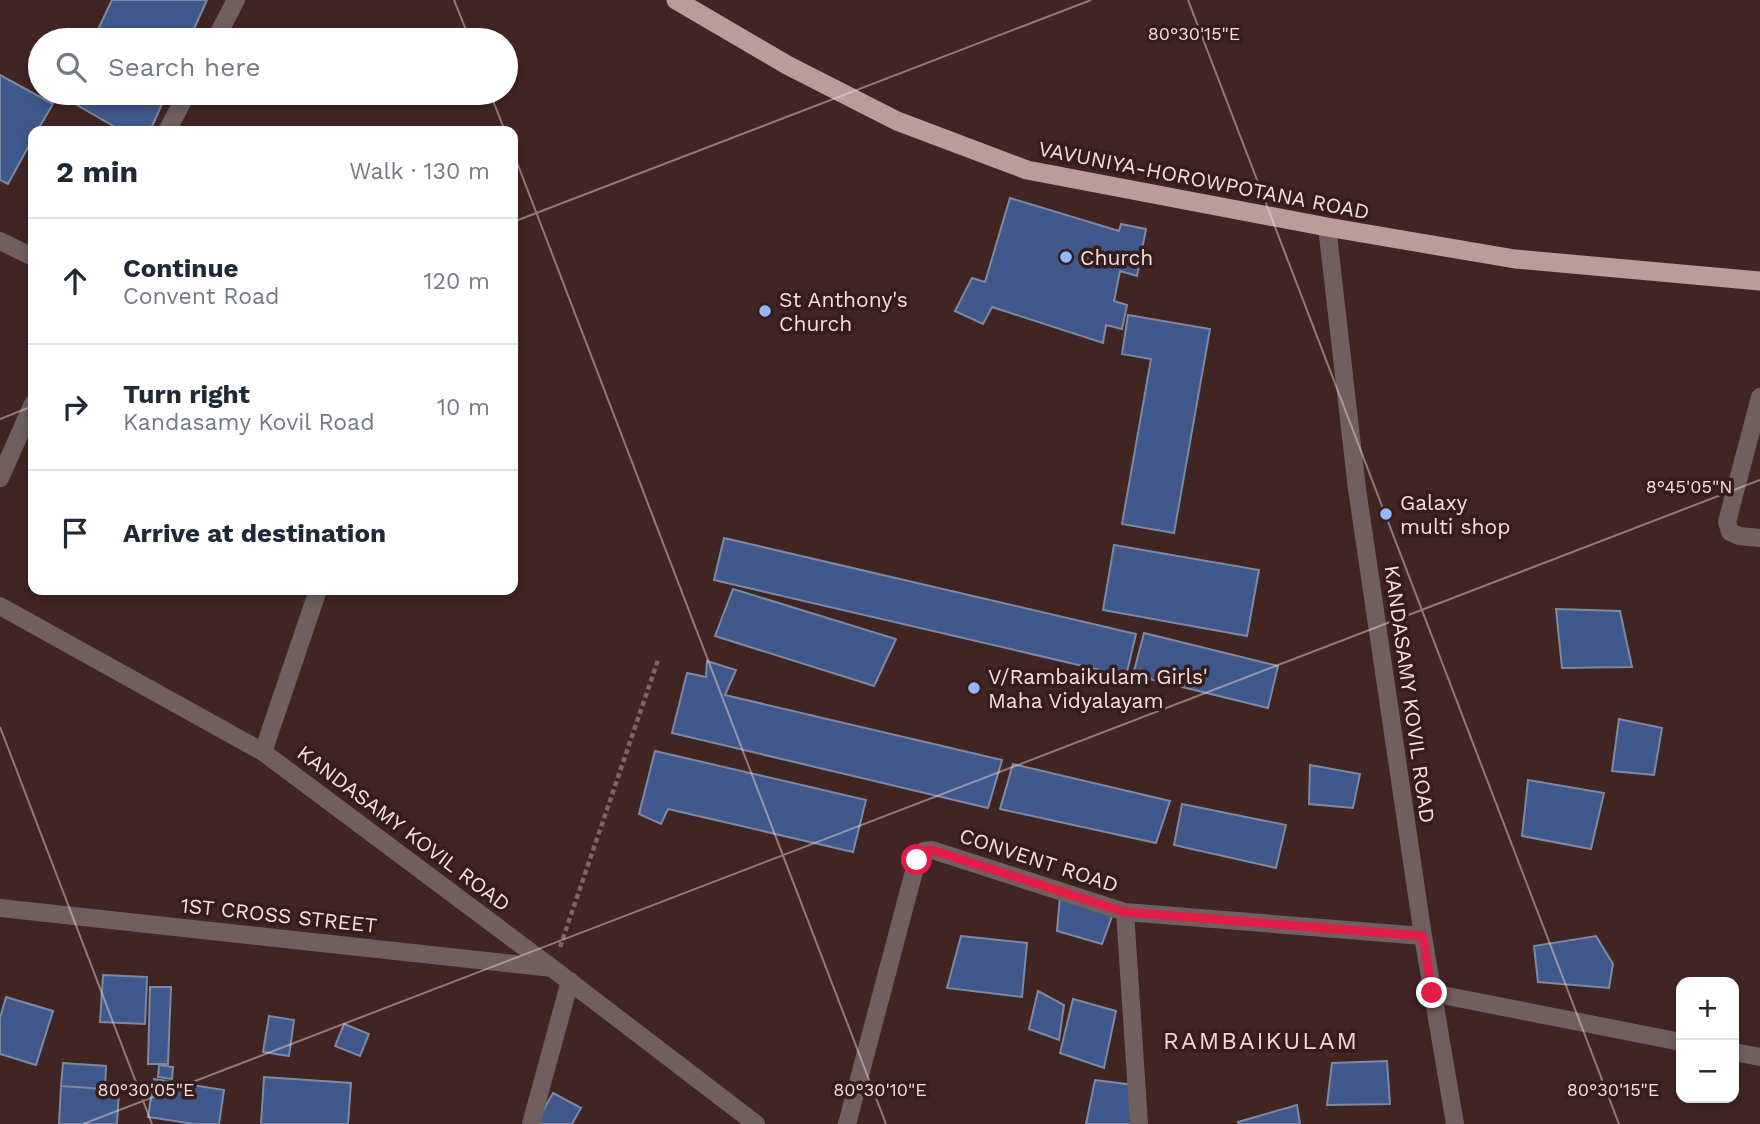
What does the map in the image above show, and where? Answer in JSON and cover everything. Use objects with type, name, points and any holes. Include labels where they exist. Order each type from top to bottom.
[{"type":"highway","name":"VAVUNIYA-HOROWPOTANA ROAD","points":[[676,0],[787,65],[897,121],[1027,170],[1327,227],[1515,259],[1760,281]]},
{"type":"street","points":[[221,28],[236,0]]},
{"type":"street","points":[[170,126],[181,105]]},
{"type":"street","name":"KANDASAMY KOVIL ROAD","points":[[1327,227],[1357,489],[1423,936],[1455,1124]]},
{"type":"street","points":[[0,241],[28,255]]},
{"type":"street","points":[[1760,397],[1727,522],[1730,532],[1739,536],[1760,538]]},
{"type":"street","points":[[0,478],[28,415]]},
{"type":"street","points":[[263,752],[316,595]]},
{"type":"street","name":"KANDASAMY KOVIL ROAD","points":[[0,606],[263,752],[570,981],[756,1124]]},
{"type":"street","name":"CONVENT ROAD","points":[[846,1124],[917,860],[924,851],[932,850],[1125,912],[1423,936]]},
{"type":"street","name":"1ST CROSS STREET","points":[[0,908],[552,968]]},
{"type":"street","points":[[1125,912],[1139,1124]]},
{"type":"street","points":[[531,1124],[570,981]]},
{"type":"street","points":[[1432,993],[1676,1041]]},
{"type":"street","points":[[1739,1053],[1760,1057]]},
{"type":"path","points":[[552,968],[658,660]]},
{"type":"building","points":[[112,0],[207,0],[194,28],[99,28]]},
{"type":"building","points":[[0,75],[28,90],[28,105],[52,105],[40,126],[28,126],[28,147],[8,184],[0,180]]},
{"type":"building","points":[[77,105],[162,105],[152,126],[113,126]]},
{"type":"building","name":"Church","points":[[1010,198],[1119,231],[1121,224],[1146,229],[1137,276],[1120,271],[1114,301],[1127,305],[1122,329],[1106,325],[1103,343],[992,307],[983,324],[955,311],[972,278],[985,282]]},
{"type":"building","points":[[1128,315],[1210,329],[1174,533],[1122,524],[1151,359],[1122,354]]},
{"type":"building","points":[[724,538],[1136,634],[1126,676],[714,580]]},
{"type":"building","points":[[1114,545],[1259,570],[1247,636],[1103,610]]},
{"type":"building","points":[[733,589],[896,639],[874,686],[715,636]]},
{"type":"building","points":[[1556,609],[1620,611],[1632,667],[1562,668]]},
{"type":"building","points":[[1144,633],[1278,666],[1268,708],[1133,675]]},
{"type":"building","points":[[707,661],[736,670],[725,695],[1002,760],[988,808],[672,733],[687,673],[706,677]]},
{"type":"building","points":[[1619,719],[1662,728],[1654,775],[1612,771]]},
{"type":"building","points":[[655,751],[866,800],[853,852],[668,809],[661,824],[639,814]]},
{"type":"building","points":[[1013,764],[1170,801],[1156,843],[1000,809]]},
{"type":"building","points":[[1310,765],[1360,774],[1353,808],[1309,804]]},
{"type":"building","points":[[1528,780],[1604,793],[1591,849],[1522,836]]},
{"type":"building","points":[[1182,804],[1286,825],[1276,868],[1174,845]]},
{"type":"building","points":[[1060,896],[1115,908],[1102,944],[1057,931]]},
{"type":"building","points":[[961,936],[1027,943],[1022,997],[947,988]]},
{"type":"building","points":[[1596,936],[1613,964],[1609,988],[1538,982],[1534,946]]},
{"type":"building","points":[[103,975],[147,977],[145,1024],[100,1022]]},
{"type":"building","points":[[150,987],[171,987],[168,1064],[148,1064]]},
{"type":"building","points":[[1038,991],[1064,1005],[1059,1040],[1029,1029]]},
{"type":"building","points":[[6,997],[53,1011],[36,1065],[0,1054],[0,1018]]},
{"type":"building","points":[[1073,999],[1116,1011],[1104,1068],[1060,1053]]},
{"type":"building","points":[[269,1016],[294,1020],[289,1056],[263,1052]]},
{"type":"building","points":[[344,1024],[369,1034],[360,1056],[335,1046]]},
{"type":"building","points":[[1387,1061],[1390,1104],[1327,1105],[1332,1063]]},
{"type":"building","points":[[63,1063],[106,1066],[105,1089],[61,1086]]},
{"type":"building","points":[[159,1065],[173,1067],[172,1079],[158,1077]]},
{"type":"building","points":[[264,1077],[351,1083],[348,1124],[261,1124]]},
{"type":"building","points":[[154,1079],[224,1090],[219,1124],[194,1124],[148,1117]]},
{"type":"building","points":[[1095,1080],[1134,1085],[1134,1124],[1086,1124]]},
{"type":"building","points":[[61,1086],[119,1090],[117,1124],[59,1124]]},
{"type":"building","points":[[553,1093],[581,1108],[572,1124],[542,1124],[537,1121]]},
{"type":"building","points":[[1297,1105],[1300,1124],[1238,1122]]},
{"type":"place","name":"Church","points":[[1066,257]]},
{"type":"place","name":"St Anthony's Church","points":[[765,311]]},
{"type":"place","name":"Galaxy multi shop","points":[[1386,514]]},
{"type":"place","name":"V/Rambaikulam Girls' Maha Vidyalayam","points":[[974,688]]},
{"type":"district","name":"RAMBAIKULAM","points":[[1261,1041]]},
{"type":"route","points":[[917,860],[924,851],[932,850],[1125,912],[1423,936],[1432,993]]}]
